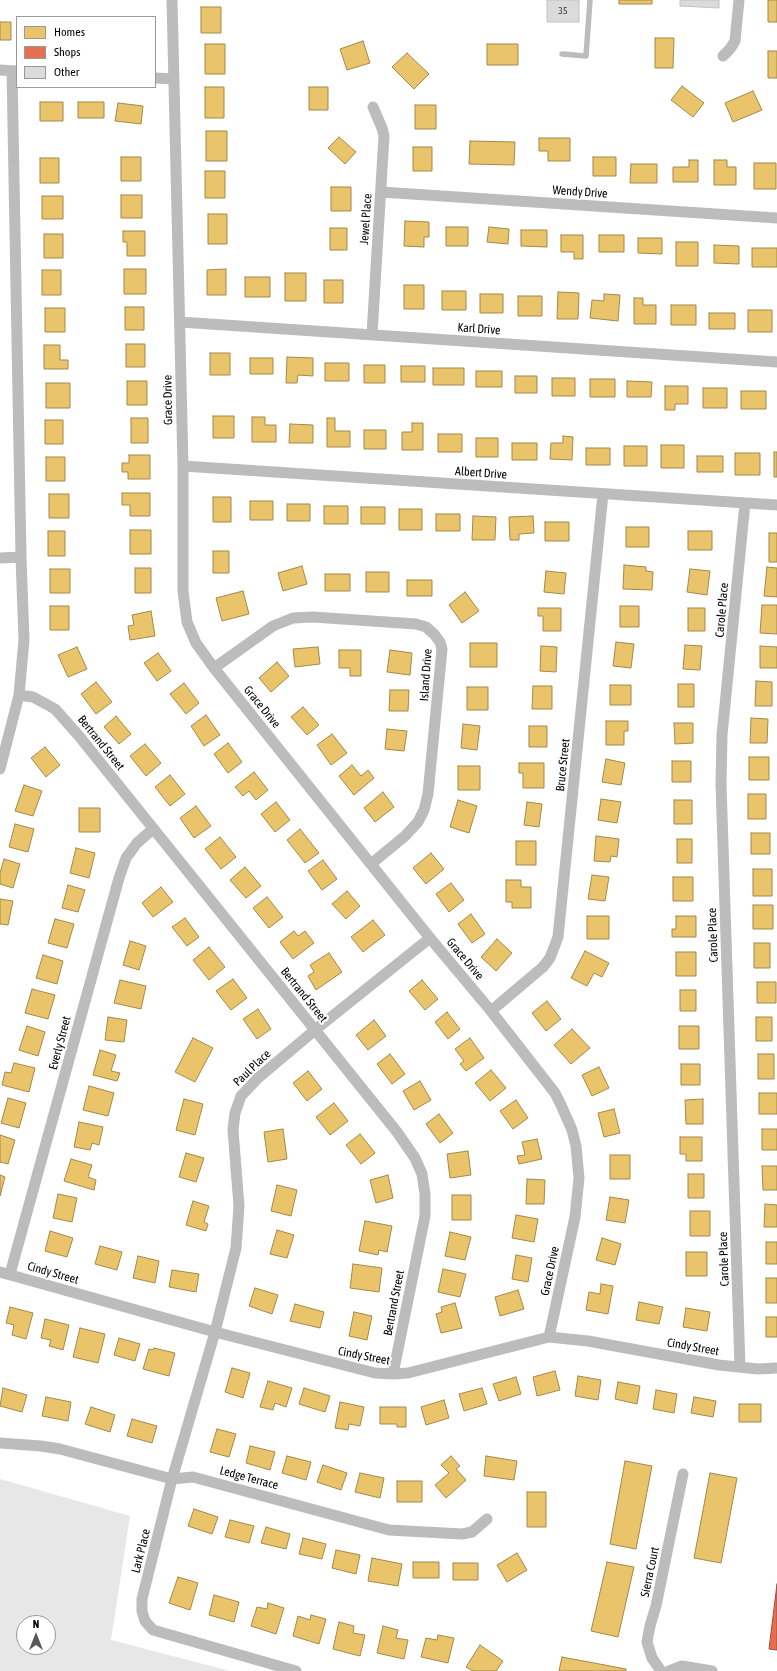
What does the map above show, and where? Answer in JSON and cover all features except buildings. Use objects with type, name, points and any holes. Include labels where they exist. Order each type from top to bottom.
[{"type":"street","name":"Grace Drive","points":[[172,0],[183,466],[183,591],[187,622],[196,643],[214,668],[430,938],[492,1011],[554,1093],[568,1118],[576,1146],[579,1178],[575,1217],[549,1337]]},
{"type":"street","points":[[723,56],[735,41],[739,0]]},
{"type":"street","points":[[0,70],[15,71],[21,557],[24,640],[19,695],[0,769]]},
{"type":"street","points":[[156,78],[174,79]]},
{"type":"street","name":"Jewel Place","points":[[372,334],[384,136],[373,107]]},
{"type":"street","name":"Wendy Drive","points":[[381,192],[777,218]]},
{"type":"street","name":"Karl Drive","points":[[180,322],[777,362]]},
{"type":"street","name":"Albert Drive","points":[[183,466],[777,505]]},
{"type":"street","name":"Bruce Street","points":[[492,1011],[543,967],[550,958],[558,937],[603,494]]},
{"type":"street","name":"Carole Place","points":[[740,1367],[721,784],[722,735],[745,503]]},
{"type":"street","points":[[0,558],[21,557]]},
{"type":"street","name":"Island Drive","points":[[214,668],[273,626],[293,618],[313,617],[416,624],[426,627],[434,634],[440,642],[442,650],[428,794],[424,810],[414,827],[371,864]]},
{"type":"street","name":"Bertrand Street","points":[[19,695],[33,698],[44,703],[55,709],[62,716],[416,1158],[422,1174],[425,1194],[425,1216],[393,1374]]},
{"type":"street","name":"Everly Street","points":[[5,1273],[119,878],[126,858],[137,843],[153,829]]},
{"type":"street","name":"Paul Place","points":[[215,1332],[236,1248],[239,1206],[232,1130],[235,1113],[241,1096],[258,1078],[315,1030],[430,938]]},
{"type":"street","name":"Cindy Street","points":[[5,1273],[215,1332],[375,1373],[393,1374],[427,1368],[534,1339],[549,1337],[588,1341],[700,1362],[740,1367],[777,1368]]},
{"type":"street","name":"Lark Place","points":[[215,1332],[172,1479],[142,1599],[142,1611],[145,1621],[153,1630],[163,1634],[296,1671]]},
{"type":"street","name":"Ledge Terrace","points":[[0,1443],[60,1449],[172,1479],[193,1477],[390,1530],[462,1534],[472,1532],[486,1519]]},
{"type":"street","name":"Sierra Court","points":[[662,1671],[652,1658],[647,1642],[656,1606],[683,1474]]},
{"type":"street","points":[[669,1671],[682,1666],[712,1671]]},
{"type":"lane","points":[[562,54],[586,56],[590,0]]},
{"type":"shaded area","points":[[0,1479],[130,1516],[111,1640],[230,1671],[0,1671]]}]
